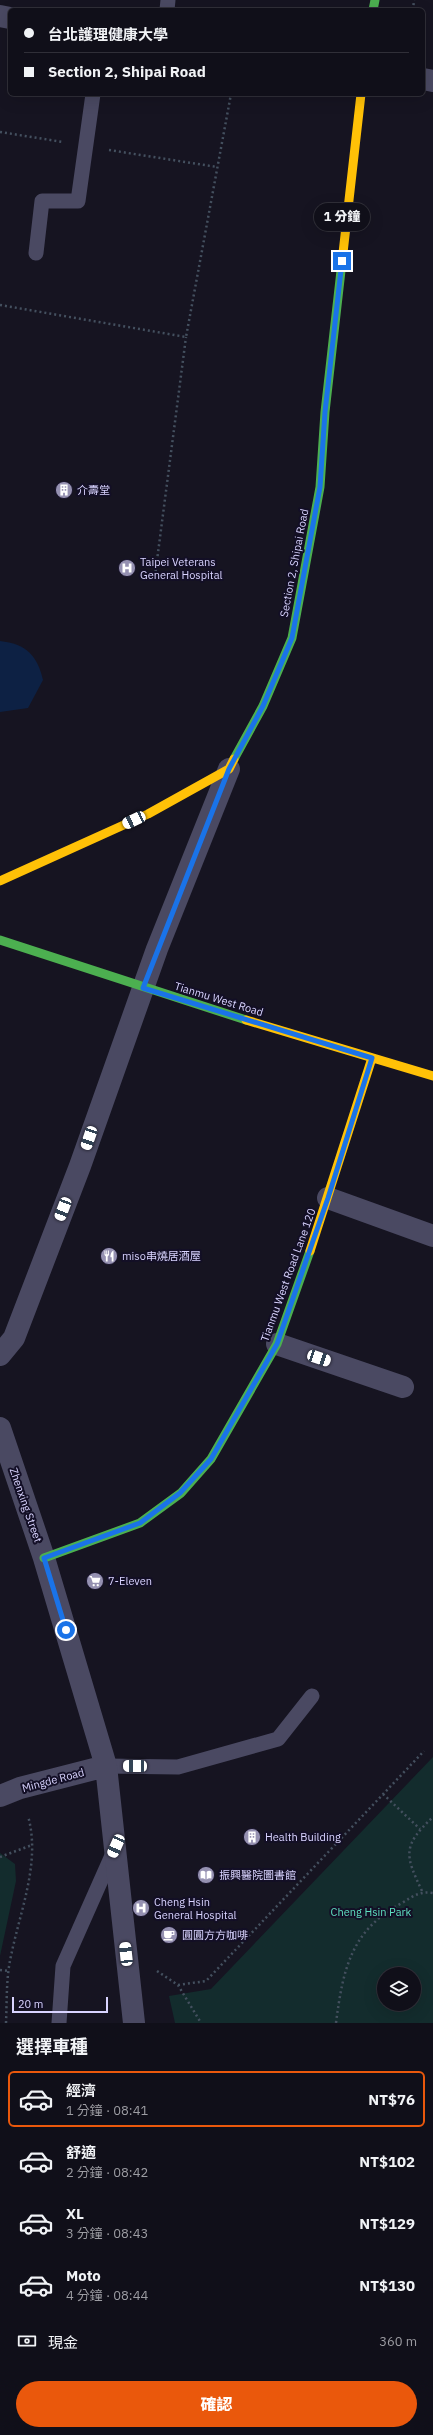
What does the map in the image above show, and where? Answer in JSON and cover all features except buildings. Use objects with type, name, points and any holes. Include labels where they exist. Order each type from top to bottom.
[{"type":"street","name":"Section 2, Shipai Road","points":[[229,769],[263,706],[293,630],[320,487],[325,412],[361,96]]},
{"type":"street","points":[[0,881],[148,814],[229,769]]},
{"type":"street","points":[[0,1356],[17,1331],[80,1166],[143,988],[229,769]]},
{"type":"street","name":"Tianmu West Road","points":[[0,940],[143,988],[433,1076]]},
{"type":"street","name":"Tianmu West Road Lane 120","points":[[44,1558],[140,1523],[180,1493],[211,1459],[277,1344],[328,1198],[372,1058]]},
{"type":"street","points":[[328,1198],[433,1236]]},
{"type":"street","points":[[277,1344],[403,1387]]},
{"type":"street","name":"Zhenxing Street","points":[[0,1428],[44,1558],[106,1766],[116,1846],[134,2023]]},
{"type":"street","name":"Mingde Road","points":[[10,1792],[106,1766]]},
{"type":"lane","points":[[36,253],[42,201],[78,201],[93,96]]},
{"type":"lane","points":[[106,1766],[178,1767],[278,1739],[312,1696]]},
{"type":"lane","points":[[59,2023],[64,1966],[116,1846]]},
{"type":"path","points":[[154,576],[186,336],[230,96]]},
{"type":"path","points":[[0,305],[186,336]]},
{"type":"path","points":[[178,1985],[206,1981],[424,1751]]},
{"type":"path","points":[[6,2023],[10,1958],[27,1890],[32,1845],[31,1826],[10,1792]]},
{"type":"path","points":[[383,1794],[420,1829]]},
{"type":"path","points":[[422,1892],[411,1868],[408,1849],[415,1834],[433,1817]]},
{"type":"path","points":[[0,1857],[32,1845]]},
{"type":"path","points":[[336,2023],[342,1982],[356,1943],[385,1912],[422,1892],[433,1893]]},
{"type":"path","points":[[0,1970],[10,1971]]},
{"type":"green space","name":"Cheng Hsin Park","points":[[433,1757],[433,2023],[175,2023],[169,1996],[211,1989]]},
{"type":"green space","points":[[0,1853],[15,1864],[16,1881],[0,1956]]},
{"type":"water","points":[[0,641],[17,645],[29,652],[34,657],[40,671],[43,680],[28,708],[0,712]]},
{"type":"traffic: fast","points":[[373,8],[375,0]]},
{"type":"traffic: fast","points":[[234,759],[263,706],[292,638],[320,487],[325,412],[343,253]]},
{"type":"traffic: fast","points":[[0,940],[246,1020]]},
{"type":"traffic: fast","points":[[44,1558],[140,1523],[181,1493],[211,1459],[277,1344],[310,1251]]},
{"type":"traffic: slow","points":[[343,253],[361,96]]},
{"type":"traffic: slow","points":[[0,881],[148,814],[229,769],[234,759]]},
{"type":"traffic: slow","points":[[246,1020],[433,1076]]},
{"type":"traffic: slow","points":[[310,1251],[372,1058]]},
{"type":"place","name":"介壽堂","points":[[64,490]]},
{"type":"place","name":"Taipei Veterans General Hospital","points":[[127,568]]},
{"type":"place","name":"miso串燒居酒屋","points":[[109,1256]]},
{"type":"place","name":"7-Eleven","points":[[95,1581]]},
{"type":"place","name":"Health Building","points":[[252,1837]]},
{"type":"place","name":"振興醫院圖書館","points":[[206,1875]]},
{"type":"place","name":"Cheng Hsin General Hospital","points":[[141,1908]]},
{"type":"place","name":"圓圓方方咖啡","points":[[169,1935]]},
{"type":"route","points":[[66,1630],[44,1558],[140,1523],[180,1493],[211,1459],[277,1344],[328,1198],[372,1058],[143,988],[157,949],[229,769],[263,706],[292,638],[320,487],[325,412],[342,261]]}]
